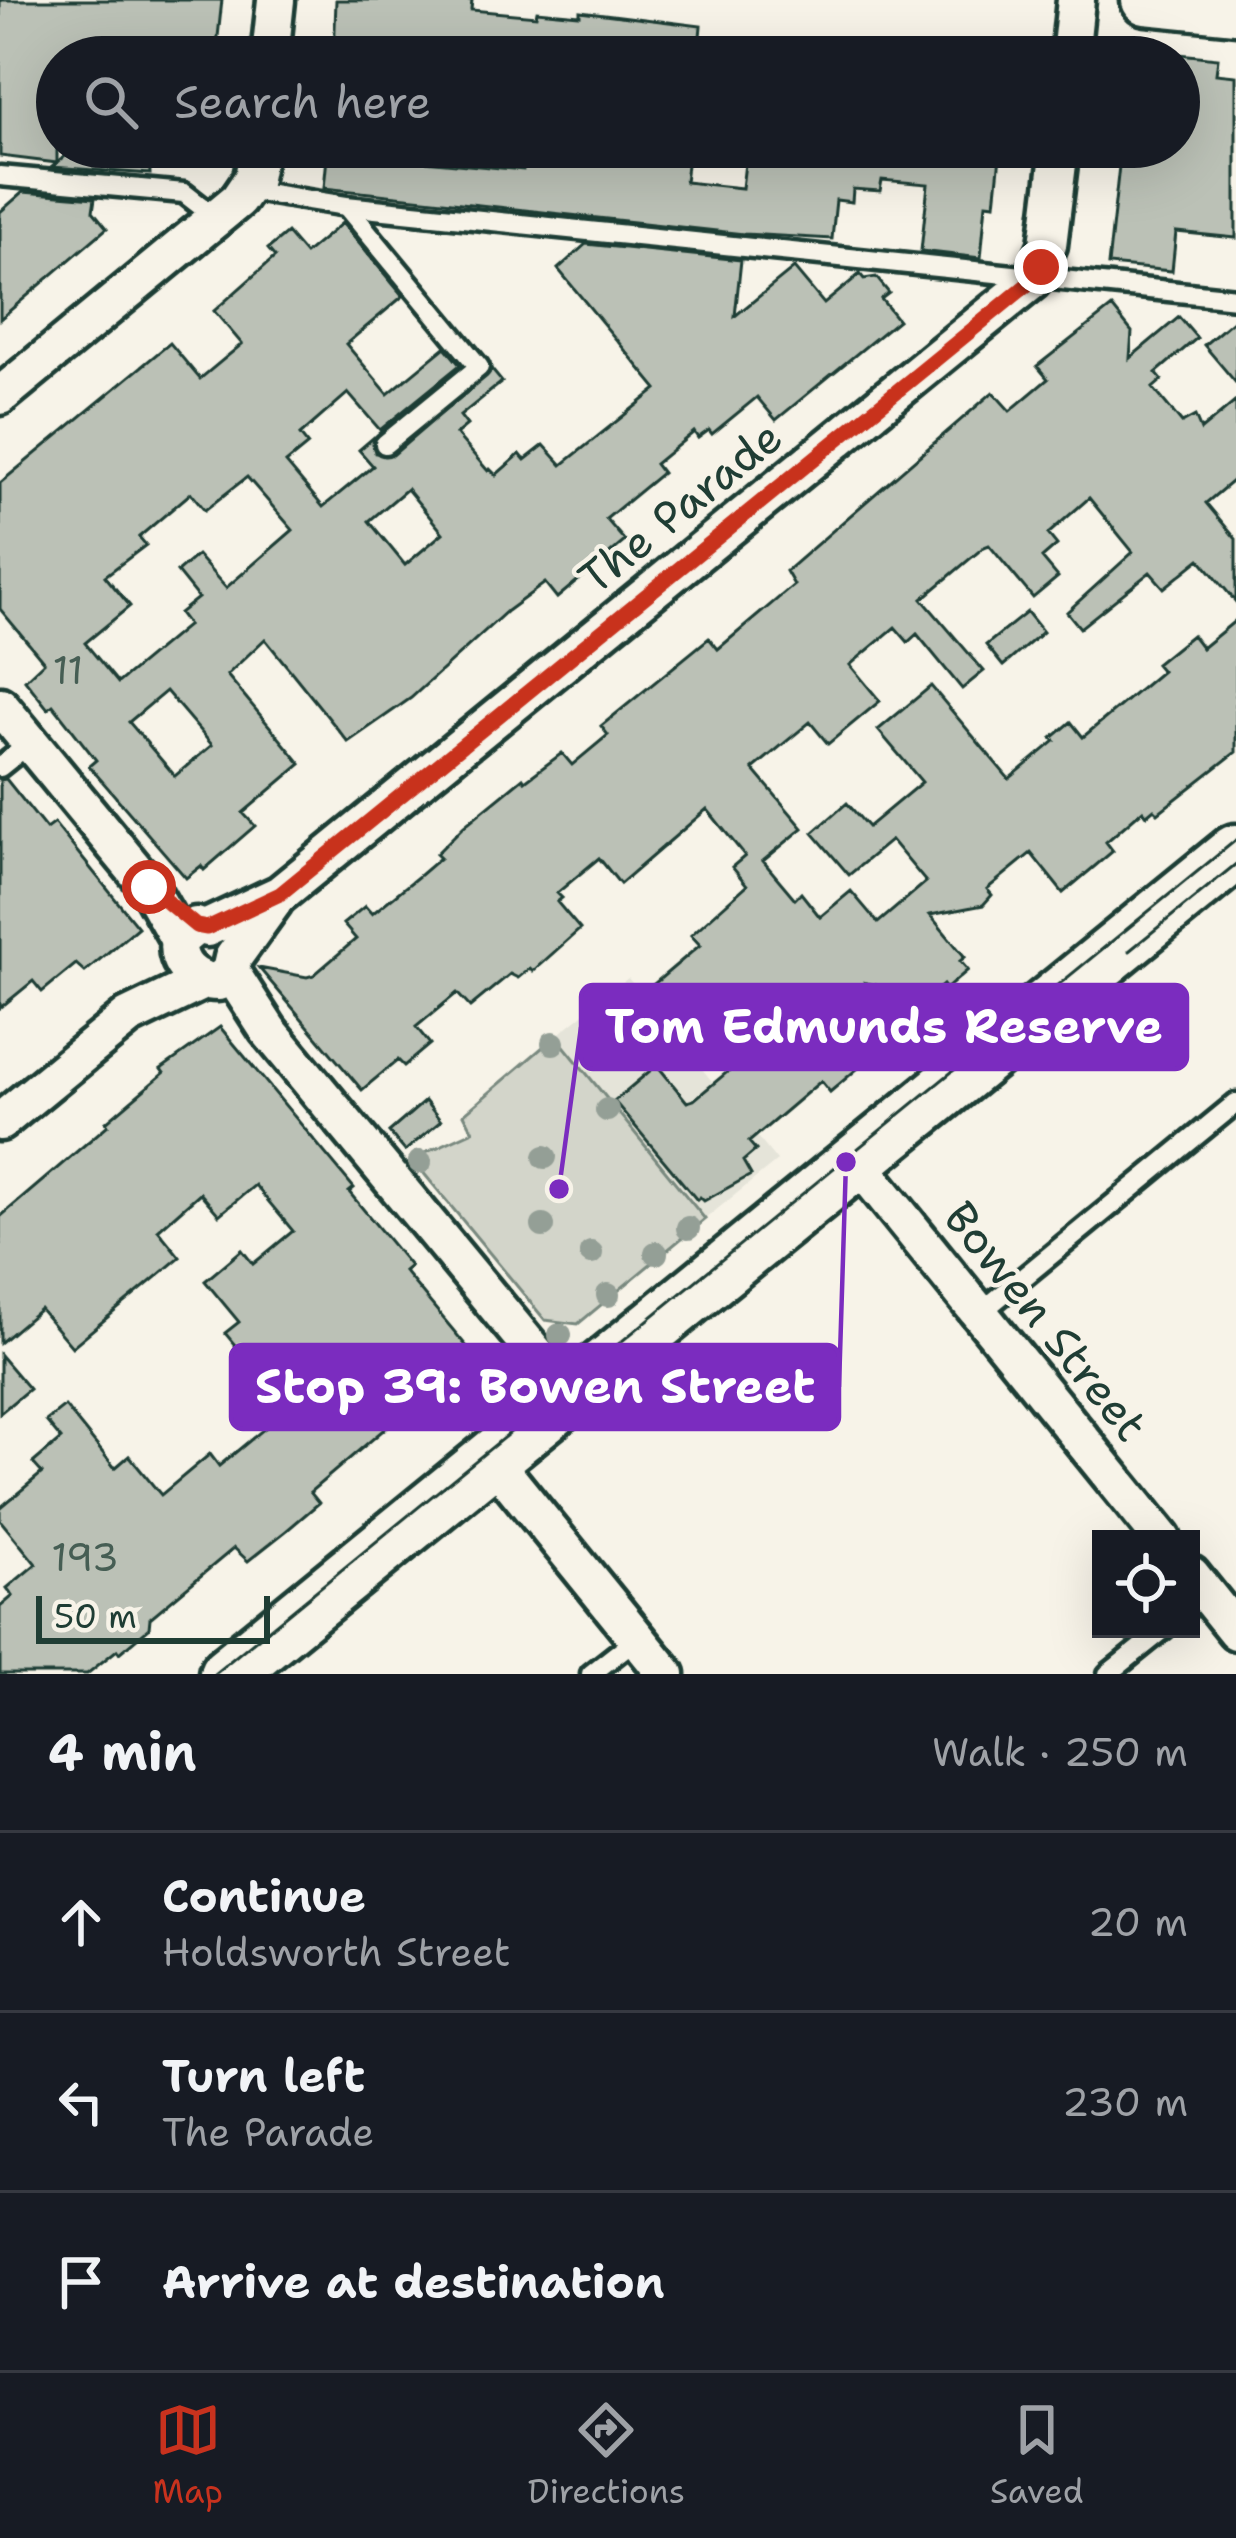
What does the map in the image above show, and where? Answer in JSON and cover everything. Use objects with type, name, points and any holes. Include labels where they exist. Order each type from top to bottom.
[{"type":"main road","points":[[1146,0],[1236,9]]},
{"type":"main road","points":[[226,1674],[857,1162],[1231,867]]},
{"type":"street","points":[[272,36],[276,0]]},
{"type":"street","points":[[1072,36],[1076,0]]},
{"type":"street","points":[[0,396],[216,218],[246,190],[255,168]]},
{"type":"street","points":[[1033,280],[1048,245],[1057,168]]},
{"type":"street","name":"The Parade","points":[[128,1017],[220,973],[280,894],[1033,280]]},
{"type":"street","points":[[0,706],[190,936],[226,944],[220,973],[570,1395]]},
{"type":"street","name":"The Parade","points":[[0,1122],[128,1017],[190,936],[280,894]]},
{"type":"street","name":"Bowen Street","points":[[857,1162],[1155,1530]]},
{"type":"street","points":[[492,1459],[666,1674]]},
{"type":"street","points":[[1200,1597],[1236,1631]]},
{"type":"lane","points":[[0,176],[184,193],[216,218]]},
{"type":"lane","points":[[246,190],[346,206],[1236,298]]},
{"type":"lane","points":[[346,206],[479,367],[385,445]]},
{"type":"lane","points":[[0,767],[30,742]]},
{"type":"lane","points":[[980,1313],[1236,1103]]},
{"type":"lane","points":[[591,1674],[637,1638]]},
{"type":"lane","points":[[1108,1674],[1153,1638]]},
{"type":"shaded area","points":[[628,978],[777,1161],[705,1219],[556,1036]]},
{"type":"shaded area","points":[[556,1036],[705,1219],[578,1324],[545,1320],[412,1159],[473,1131],[464,1114]]},
{"type":"building","points":[[0,0],[222,0],[218,36],[36,36],[36,160],[0,156]]},
{"type":"building","points":[[336,0],[472,0],[471,10],[536,16],[537,11],[580,15],[580,11],[701,26],[700,36],[335,36]]},
{"type":"building","points":[[1200,56],[1218,58],[1216,74],[1236,76],[1236,238],[1176,232],[1172,271],[1108,265],[1119,168],[1200,168]]},
{"type":"building","points":[[66,168],[150,168],[150,174]]},
{"type":"building","points":[[326,168],[687,168],[685,182],[742,188],[744,168],[999,168],[995,204],[986,203],[981,258],[921,251],[928,184],[882,180],[880,191],[853,189],[852,202],[836,200],[832,239],[744,234],[324,188]]},
{"type":"building","points":[[23,192],[95,198],[93,211],[107,228],[0,319],[0,212]]},
{"type":"building","points":[[342,223],[403,296],[346,344],[388,394],[445,347],[460,365],[380,430],[348,393],[300,435],[308,445],[286,463],[323,507],[373,466],[359,450],[373,438],[375,453],[393,455],[492,370],[502,382],[460,416],[467,425],[456,434],[496,475],[520,454],[525,460],[544,445],[562,465],[657,389],[558,269],[586,244],[741,260],[735,316],[794,268],[824,304],[860,274],[864,279],[876,277],[889,293],[881,299],[898,320],[776,420],[757,397],[712,434],[709,430],[698,438],[694,432],[655,464],[662,473],[606,519],[625,541],[557,598],[545,583],[411,698],[348,742],[265,639],[227,675],[301,764],[243,813],[255,826],[204,870],[201,866],[186,878],[89,766],[96,760],[53,705],[48,709],[25,680],[44,662],[0,609],[0,483],[170,343],[200,379],[242,344],[214,311],[275,257],[268,249],[287,233],[305,254]],"holes":[[[247,477],[293,530],[226,588],[197,555],[177,572],[198,598],[179,613],[188,625],[118,683],[85,643],[130,606],[105,576],[146,545],[139,537],[191,493],[205,510]],[[407,489],[443,533],[405,565],[369,521]],[[166,691],[212,745],[175,776],[129,722]]]},
{"type":"building","points":[[1112,307],[1132,332],[1130,358],[1179,317],[1197,338],[1156,373],[1162,380],[1153,388],[1182,423],[1195,416],[1201,430],[1236,401],[1236,478],[1206,503],[1236,539],[1236,602],[1200,559],[1164,588],[1150,572],[1080,628],[1067,612],[1133,552],[1089,498],[1048,534],[1057,545],[1042,558],[1058,577],[1033,598],[989,545],[984,547],[922,599],[984,671],[962,689],[917,634],[908,642],[895,627],[850,665],[880,701],[828,744],[810,722],[753,769],[803,828],[763,861],[795,899],[801,893],[820,917],[851,891],[878,923],[926,882],[891,840],[849,875],[813,833],[847,803],[868,827],[922,782],[878,730],[931,686],[1009,779],[1071,722],[1083,737],[1162,671],[1156,664],[1192,635],[1202,648],[1236,620],[1236,752],[1158,813],[1154,809],[1147,815],[1143,810],[1106,842],[1113,851],[1063,893],[1031,853],[987,889],[992,895],[983,905],[930,915],[965,957],[960,961],[968,970],[929,997],[866,983],[897,1018],[886,1027],[894,1036],[830,1092],[821,1081],[749,1142],[756,1150],[743,1161],[751,1175],[704,1201],[697,1200],[614,1101],[657,1065],[687,1102],[694,1100],[775,1032],[740,991],[680,1041],[641,995],[700,945],[691,935],[747,885],[732,867],[745,856],[707,809],[620,884],[599,858],[557,893],[562,898],[557,902],[580,929],[533,971],[530,968],[518,978],[510,974],[470,1007],[457,993],[416,1027],[430,1044],[404,1066],[398,1060],[362,1090],[259,968],[314,975],[356,939],[343,924],[365,906],[372,914],[440,858],[436,854],[464,826],[523,778],[525,781],[562,753],[572,765],[608,735],[601,726],[709,638],[718,649],[794,585],[786,571],[993,392],[1010,411],[1048,379],[1037,366]]},
{"type":"building","points":[[1236,318],[1236,383],[1204,345]]},
{"type":"building","points":[[1027,612],[1043,632],[1003,666],[986,645]]},
{"type":"building","points":[[6,779],[46,829],[54,823],[138,927],[85,972],[76,964],[42,992],[33,981],[0,1008],[0,780]]},
{"type":"building","points":[[220,1027],[354,1188],[349,1192],[410,1266],[404,1271],[473,1354],[310,1492],[319,1503],[286,1531],[248,1561],[234,1548],[150,1618],[149,1628],[119,1653],[117,1650],[87,1674],[0,1674],[0,1607],[13,1596],[7,1588],[36,1564],[0,1520],[0,1508],[42,1473],[33,1463],[61,1439],[46,1421],[65,1406],[115,1468],[129,1456],[161,1495],[210,1454],[219,1466],[288,1409],[225,1333],[239,1322],[205,1281],[242,1250],[253,1264],[293,1231],[255,1185],[219,1215],[200,1193],[158,1230],[180,1257],[72,1347],[40,1309],[0,1343],[0,1217],[108,1125],[164,1073],[161,1069]]},
{"type":"building","points":[[425,1101],[441,1121],[405,1151],[389,1132]]},
{"type":"building","points":[[0,1355],[29,1389],[0,1413]]},
{"type":"tram line","points":[[214,1674],[1236,840]]},
{"type":"tram line","points":[[1129,951],[1236,864]]},
{"type":"place","name":"Stop 39: Bowen Street","points":[[846,1162]]},
{"type":"place","name":"Tom Edmunds Reserve","points":[[559,1189]]},
{"type":"route","points":[[149,887],[196,926],[207,928],[280,894],[1033,280],[1041,267]]}]
